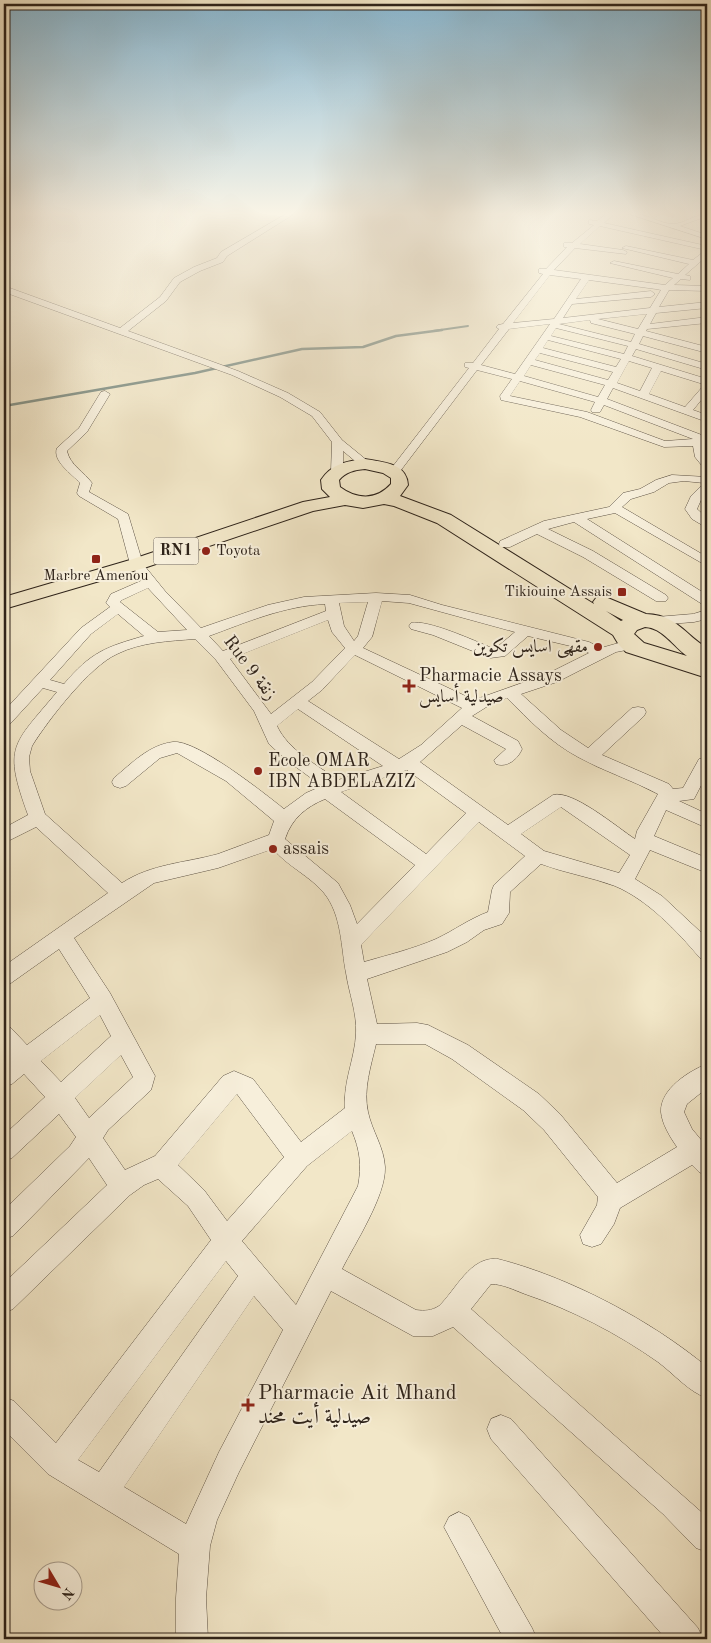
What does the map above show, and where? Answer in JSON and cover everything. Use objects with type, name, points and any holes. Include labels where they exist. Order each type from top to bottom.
[{"type":"highway","name":"RN1","points":[[4,603],[134,559],[306,497],[349,466],[365,464],[394,475],[583,592],[635,631],[641,650],[707,671]]},
{"type":"highway","points":[[384,499],[398,491],[394,475]]},
{"type":"highway","points":[[333,478],[335,493],[347,499]]},
{"type":"highway","name":"RN1","points":[[4,592],[134,559],[308,506],[347,499],[372,501],[384,499],[398,501],[444,518],[635,631],[668,626],[676,635],[707,658]]},
{"type":"highway","points":[[654,653],[663,652],[675,646],[676,635]]},
{"type":"street","points":[[9,291],[235,373],[310,409],[338,442],[365,464]]},
{"type":"street","points":[[122,331],[163,298],[169,291]]},
{"type":"street","points":[[394,475],[472,366],[530,291]]},
{"type":"street","points":[[577,291],[560,319],[545,337],[505,396],[506,399],[592,417],[664,444],[705,441]]},
{"type":"street","points":[[630,291],[646,294]]},
{"type":"street","points":[[569,302],[662,291]]},
{"type":"street","points":[[592,417],[665,291]]},
{"type":"street","points":[[504,324],[707,303]]},
{"type":"street","points":[[560,319],[582,318],[654,308]]},
{"type":"street","points":[[560,319],[582,318],[642,330],[705,347]]},
{"type":"street","points":[[560,319],[633,345],[707,367]]},
{"type":"street","points":[[642,330],[707,320]]},
{"type":"street","points":[[545,337],[626,357],[707,382]]},
{"type":"street","points":[[537,349],[619,371]]},
{"type":"street","points":[[528,361],[611,384],[707,419]]},
{"type":"street","points":[[472,366],[602,401],[705,441]]},
{"type":"street","points":[[643,395],[658,367]]},
{"type":"street","points":[[688,411],[707,387]]},
{"type":"street","points":[[105,394],[80,434],[63,446],[61,455],[86,483],[83,493],[124,517],[128,525],[134,559]]},
{"type":"street","points":[[705,441],[701,457],[707,465]]},
{"type":"street","points":[[333,478],[340,462],[336,447],[338,442]]},
{"type":"street","points":[[614,509],[619,502],[630,494],[649,490],[662,482],[687,478],[707,480]]},
{"type":"street","points":[[707,486],[695,498],[691,509],[696,516],[707,524]]},
{"type":"street","points":[[505,544],[558,521],[614,509],[619,510],[707,562]]},
{"type":"street","points":[[576,518],[707,601]]},
{"type":"street","points":[[538,529],[564,541],[660,598]]},
{"type":"street","points":[[615,571],[641,558]]},
{"type":"street","name":"Rue 9 زنقة","points":[[134,559],[150,582],[221,657],[260,709],[275,740],[282,748],[426,864]]},
{"type":"street","points":[[150,582],[114,599],[113,603],[155,637]]},
{"type":"street","points":[[120,893],[38,818],[27,789],[22,771],[21,757],[24,745],[68,690],[97,659],[112,650],[155,637],[199,634],[273,608],[304,601],[376,597],[410,599],[437,608],[584,644],[602,654]]},
{"type":"street","points":[[267,725],[298,702],[365,637],[376,597]]},
{"type":"street","points":[[331,598],[336,628],[345,641],[354,649],[468,712],[512,745],[514,749],[502,760]]},
{"type":"street","points":[[4,720],[86,631],[118,608]]},
{"type":"street","points":[[221,657],[334,613]]},
{"type":"street","points":[[192,1639],[191,1598],[195,1546],[203,1518],[229,1462],[370,1189],[373,1168],[370,1147],[357,1113],[354,1091],[367,1034],[364,1006],[356,974],[352,942],[341,905],[331,888],[294,859],[276,840],[277,831],[284,818],[311,798],[403,765],[433,744],[468,712],[511,693],[553,678],[617,648],[635,631],[700,616]]},
{"type":"street","points":[[676,635],[685,622],[700,616]]},
{"type":"street","points":[[416,626],[438,632],[496,654],[500,653],[526,630]]},
{"type":"street","points":[[40,682],[68,690]]},
{"type":"street","points":[[511,693],[542,723],[570,745],[663,789],[667,793],[646,831],[642,846],[624,881]]},
{"type":"street","points":[[298,702],[478,812],[538,856],[624,881],[654,902],[704,943]]},
{"type":"street","points":[[590,756],[638,712]]},
{"type":"street","points":[[120,782],[160,751],[170,747],[179,747],[232,777],[284,818]]},
{"type":"street","points":[[665,799],[688,794],[704,764]]},
{"type":"street","points":[[665,799],[707,821]]},
{"type":"street","points":[[508,834],[559,800],[566,802],[642,846],[707,866]]},
{"type":"street","points":[[352,942],[478,812]]},
{"type":"street","points":[[4,836],[38,818]]},
{"type":"street","points":[[4,976],[120,893],[151,876],[218,861],[276,840]]},
{"type":"street","points":[[356,974],[445,944],[477,924],[495,918],[499,913],[504,885],[538,856]]},
{"type":"street","points":[[4,1227],[68,1165],[100,1122],[143,1082],[142,1069],[62,936]]},
{"type":"street","points":[[4,1076],[102,1000]]},
{"type":"street","points":[[367,1034],[417,1033],[428,1035],[460,1052],[531,1102],[552,1122],[605,1186],[611,1200],[609,1208],[592,1235]]},
{"type":"street","points":[[4,1035],[61,1098],[122,1186]]},
{"type":"street","points":[[4,1150],[124,1038]]},
{"type":"street","points":[[611,1200],[701,1157],[672,1117],[673,1106],[681,1094],[707,1074]]},
{"type":"street","points":[[4,1300],[122,1186],[150,1168],[162,1166],[234,1082],[245,1087],[299,1158]]},
{"type":"street","points":[[58,1464],[226,1240],[299,1158],[357,1113]]},
{"type":"street","points":[[162,1166],[196,1198],[252,1276],[299,1328]]},
{"type":"street","points":[[327,1275],[413,1323],[424,1325],[433,1324],[453,1310],[480,1276],[488,1271],[496,1271],[570,1297],[620,1323],[660,1347],[707,1385]]},
{"type":"street","points":[[103,1492],[252,1276]]},
{"type":"street","points":[[453,1310],[673,1504],[707,1537]]},
{"type":"street","points":[[4,1411],[58,1464],[195,1546]]},
{"type":"street","points":[[501,1430],[686,1639]]},
{"type":"street","points":[[459,1527],[521,1639]]},
{"type":"waterway","points":[[433,331],[468,326]]},
{"type":"waterway","points":[[4,406],[195,373],[302,349],[363,347],[396,336],[442,330]]},
{"type":"place","name":"Toyota","points":[[206,551]]},
{"type":"place","name":"Marbre Amenou","points":[[96,559]]},
{"type":"place","name":"Tikiouine Assais","points":[[622,592]]},
{"type":"place","name":"مقهى اسايس تكوين","points":[[598,647]]},
{"type":"place","name":"Pharmacie Assays صيدلية أسايس","points":[[409,686]]},
{"type":"place","name":"Ecole OMAR IBN ABDELAZIZ","points":[[258,771]]},
{"type":"place","name":"assais","points":[[273,849]]},
{"type":"place","name":"Pharmacie Ait Mhand صيدلية أيت محند","points":[[248,1405]]}]
